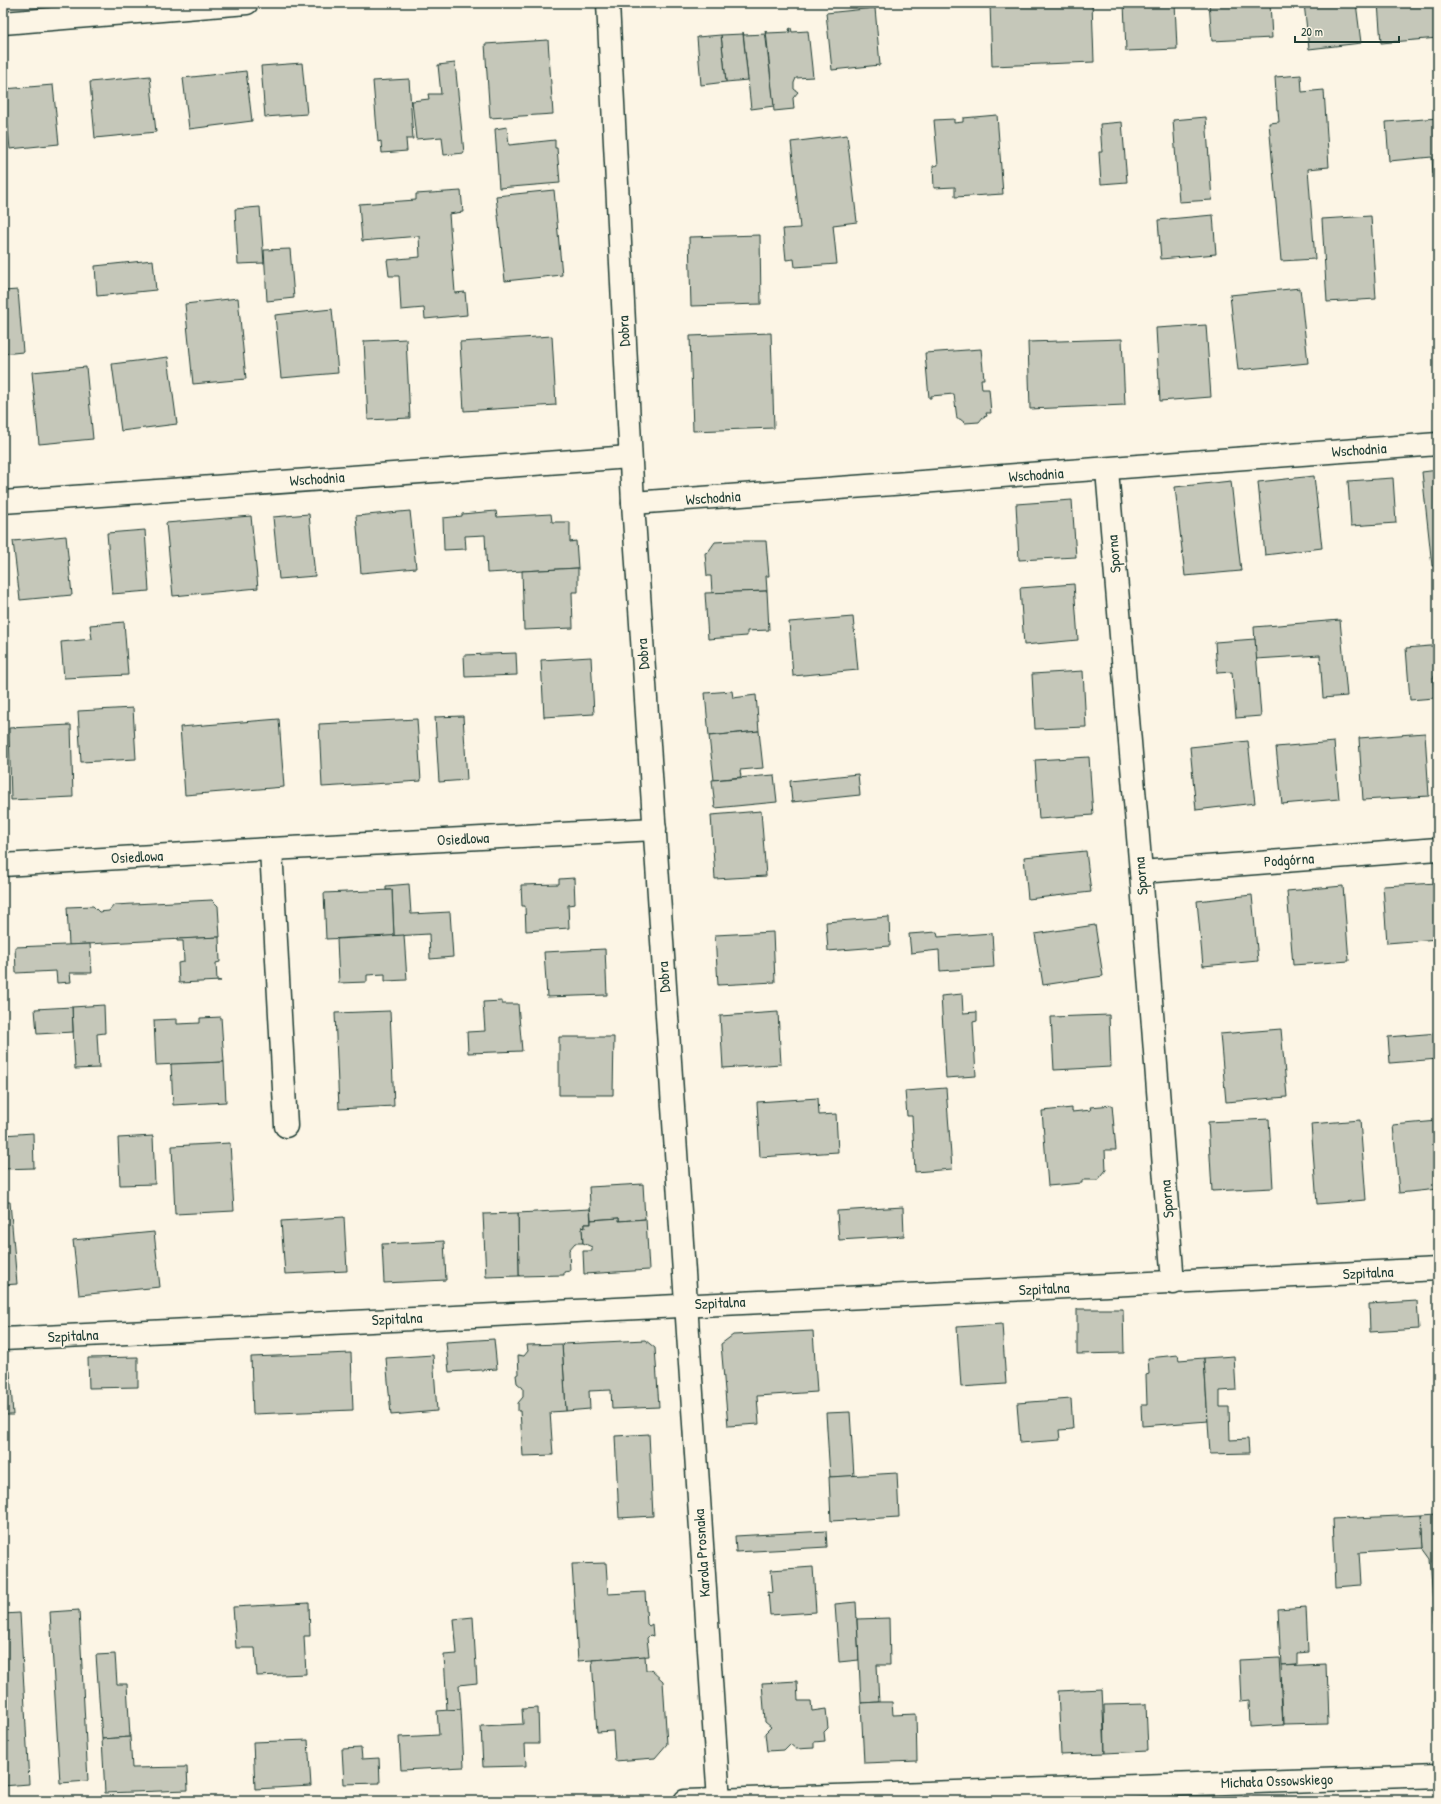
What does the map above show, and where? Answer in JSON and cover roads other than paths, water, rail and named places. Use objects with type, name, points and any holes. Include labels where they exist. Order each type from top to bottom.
[{"type":"street","points":[[3,23],[247,3]]},
{"type":"street","name":"Dobra","points":[[608,3],[630,457],[686,1305]]},
{"type":"street","name":"Wschodnia","points":[[633,503],[1107,470],[1438,444]]},
{"type":"street","name":"Wschodnia","points":[[3,502],[630,457]]},
{"type":"street","name":"Sporna","points":[[1107,470],[1141,872],[1173,1283]]},
{"type":"street","name":"Osiedlowa","points":[[3,865],[654,829]]},
{"type":"street","points":[[271,849],[286,1126]]},
{"type":"street","name":"Podgórna","points":[[1141,872],[1438,849]]},
{"type":"street","name":"Szpitalna","points":[[3,1339],[1438,1269]]},
{"type":"street","name":"Karola Prosnaka","points":[[686,1305],[719,1800]]},
{"type":"street","name":"Michała Ossowskiego","points":[[685,1801],[1438,1776]]}]
